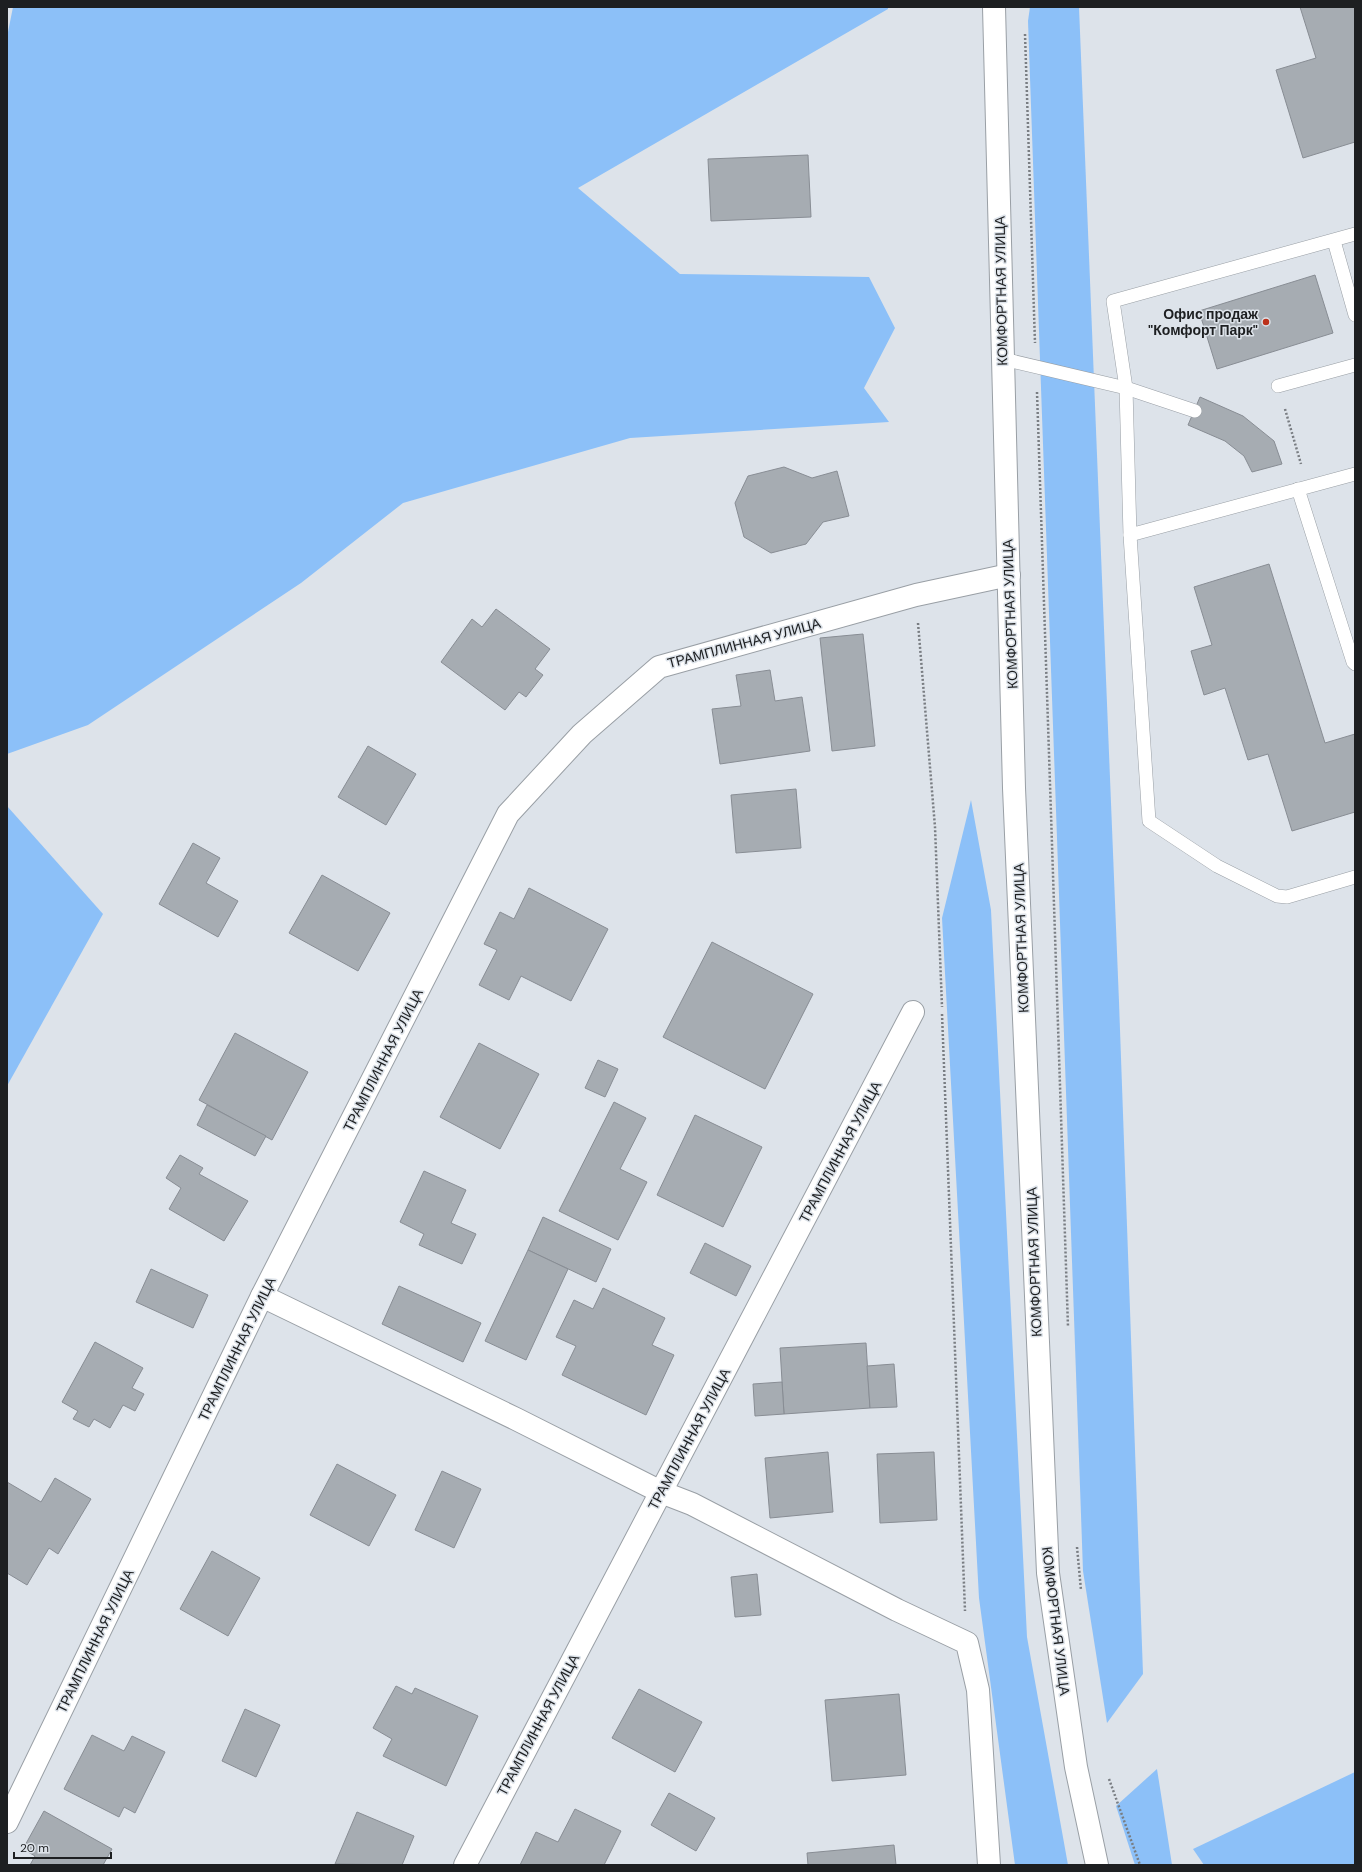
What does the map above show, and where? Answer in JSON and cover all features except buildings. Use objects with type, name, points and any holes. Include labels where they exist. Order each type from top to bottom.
[{"type":"street","name":"КОМФОРТНАЯ УЛИЦА","points":[[994,7],[1014,788],[1048,1573],[1076,1767],[1097,1865]]},
{"type":"street","name":"ТРАМПЛИННАЯ УЛИЦА","points":[[7,1822],[262,1296],[508,814],[582,734],[659,666],[916,595],[1009,575]]},
{"type":"street","name":"ТРАМПЛИННАЯ УЛИЦА","points":[[465,1865],[913,1012]]},
{"type":"street","points":[[262,1296],[516,1419],[661,1492],[692,1504],[897,1610],[967,1643],[978,1690],[989,1865]]},
{"type":"lane","points":[[1355,234],[1113,301],[1126,388],[1130,535],[1149,821],[1217,866],[1277,896],[1287,897],[1355,877]]},
{"type":"lane","points":[[1334,240],[1355,314]]},
{"type":"lane","points":[[1003,359],[1126,388],[1195,411]]},
{"type":"lane","points":[[1278,386],[1355,365]]},
{"type":"lane","points":[[1130,535],[1355,474]]},
{"type":"lane","points":[[1303,488],[1352,662],[1355,664]]},
{"type":"path","points":[[1025,31],[1068,1333]]},
{"type":"path","points":[[1278,386],[1303,488]]},
{"type":"path","points":[[916,595],[935,827],[967,1643]]},
{"type":"path","points":[[1077,1540],[1082,1595]]},
{"type":"path","points":[[1109,1777],[1140,1865]]},
{"type":"shaded area","points":[[13,7],[888,7],[888,9],[578,188],[680,274],[869,277],[895,328],[864,388],[889,422],[630,438],[403,503],[301,583],[88,725],[7,754],[7,37]]},
{"type":"shaded area","points":[[1030,7],[1079,7],[1119,1002],[1143,1674],[1107,1723],[1083,1571],[1028,21]]},
{"type":"shaded area","points":[[971,800],[991,910],[1027,1637],[1068,1865],[1015,1865],[979,1598],[942,918]]},
{"type":"shaded area","points":[[7,806],[103,914],[7,1086]]},
{"type":"shaded area","points":[[1157,1769],[1172,1865],[1135,1865],[1116,1806]]},
{"type":"shaded area","points":[[1355,1772],[1355,1865],[1204,1865],[1193,1849]]},
{"type":"place","name":"Офис продаж \"Комфорт Парк\"","points":[[1266,322]]}]
